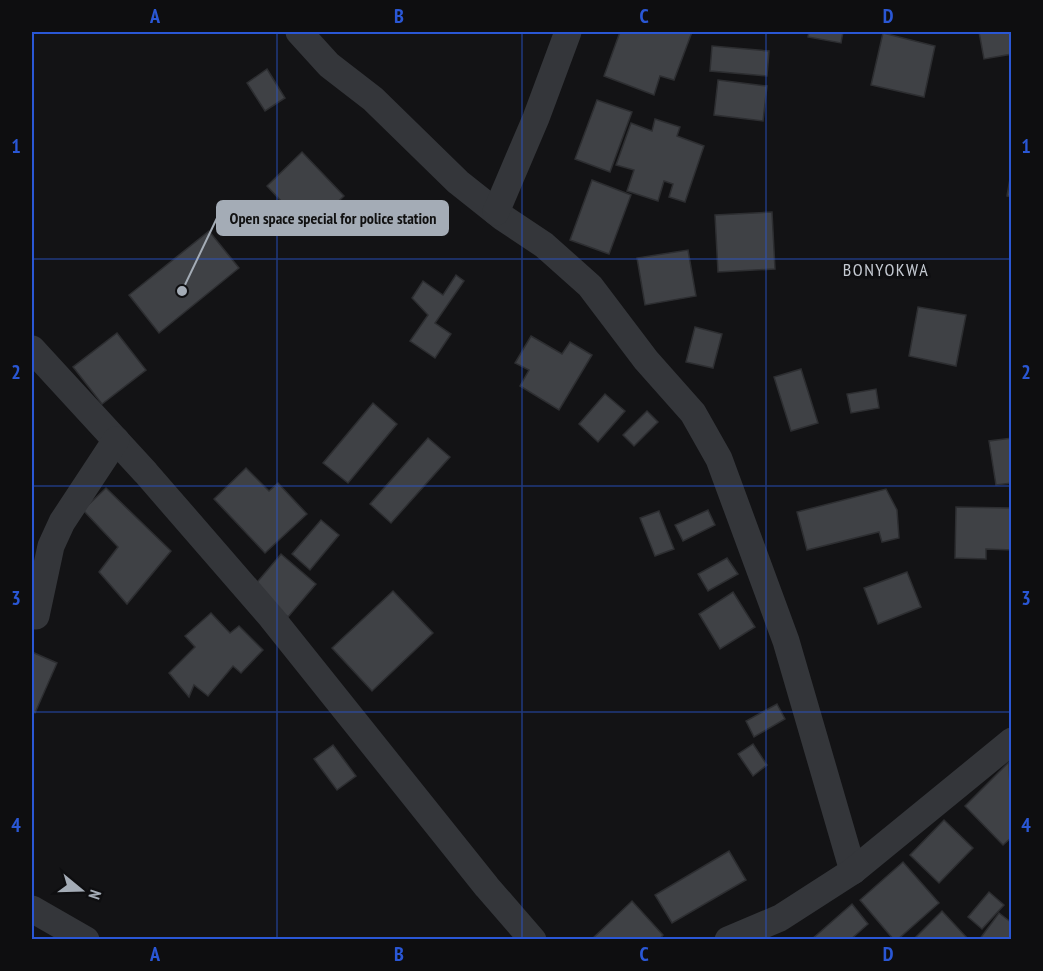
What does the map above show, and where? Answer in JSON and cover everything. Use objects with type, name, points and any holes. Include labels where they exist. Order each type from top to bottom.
[{"type":"street","points":[[298,32],[329,65],[374,99],[458,182],[544,245],[590,286],[646,360],[693,413],[707,436],[726,477],[786,641],[853,871]]},
{"type":"street","points":[[496,212],[536,118],[568,32]]},
{"type":"street","points":[[32,349],[116,440],[271,617],[487,887],[532,939]]},
{"type":"street","points":[[36,616],[51,546],[62,522],[116,440]]},
{"type":"street","points":[[728,939],[784,929],[1011,741]]},
{"type":"street","points":[[32,909],[86,939]]},
{"type":"building","points":[[620,32],[692,32],[674,80],[660,76],[654,95],[604,76]]},
{"type":"building","points":[[809,32],[843,32],[841,43],[808,37]]},
{"type":"building","points":[[979,32],[1012,32],[1012,54],[984,59]]},
{"type":"building","points":[[883,33],[935,46],[924,97],[871,85]]},
{"type":"building","points":[[712,46],[769,51],[767,76],[710,71]]},
{"type":"building","points":[[267,69],[285,98],[265,111],[247,83]]},
{"type":"building","points":[[718,80],[767,86],[763,121],[714,115]]},
{"type":"building","points":[[597,100],[632,112],[610,172],[575,159]]},
{"type":"building","points":[[655,119],[680,127],[677,136],[704,146],[685,202],[669,197],[673,184],[664,181],[658,201],[627,191],[634,170],[616,165],[631,123],[652,131]]},
{"type":"building","points":[[302,152],[344,196],[308,230],[267,186]]},
{"type":"building","points":[[1012,167],[1012,197],[1007,196]]},
{"type":"building","points":[[592,180],[631,195],[609,254],[570,240]]},
{"type":"building","points":[[772,212],[775,269],[718,272],[715,215]]},
{"type":"building","points":[[209,231],[239,268],[159,333],[129,295]]},
{"type":"building","points":[[688,250],[696,296],[645,305],[637,258]]},
{"type":"building","points":[[456,275],[464,281],[435,323],[451,334],[435,358],[410,341],[428,315],[412,298],[423,281],[443,295]]},
{"type":"building","points":[[918,307],[966,315],[956,366],[909,356]]},
{"type":"building","points":[[695,327],[722,334],[713,368],[686,362]]},
{"type":"building","points":[[117,333],[146,370],[102,404],[73,367]]},
{"type":"building","points":[[531,336],[562,354],[570,342],[592,355],[559,410],[520,386],[529,370],[515,363]]},
{"type":"building","points":[[801,369],[818,423],[791,431],[774,377]]},
{"type":"building","points":[[876,389],[879,408],[851,413],[847,394]]},
{"type":"building","points":[[605,394],[625,411],[598,442],[579,424]]},
{"type":"building","points":[[373,403],[397,424],[348,483],[323,463]]},
{"type":"building","points":[[647,411],[658,422],[634,446],[623,435]]},
{"type":"building","points":[[428,438],[450,457],[391,523],[370,504]]},
{"type":"building","points":[[1012,438],[1012,483],[996,485],[989,441]]},
{"type":"building","points":[[246,468],[269,491],[278,483],[307,514],[265,553],[214,499]]},
{"type":"building","points":[[106,488],[171,551],[127,604],[99,572],[118,547],[83,510]]},
{"type":"building","points":[[886,489],[897,510],[899,538],[882,542],[879,532],[807,550],[797,512]]},
{"type":"building","points":[[956,507],[1012,508],[1012,550],[986,549],[986,559],[955,558]]},
{"type":"building","points":[[708,510],[715,525],[683,541],[675,525]]},
{"type":"building","points":[[659,511],[674,549],[655,556],[640,518]]},
{"type":"building","points":[[321,520],[339,535],[310,570],[292,554]]},
{"type":"building","points":[[281,554],[316,584],[288,617],[253,587]]},
{"type":"building","points":[[727,558],[738,574],[708,591],[698,574]]},
{"type":"building","points":[[907,572],[921,607],[878,624],[864,588]]},
{"type":"building","points":[[393,591],[433,633],[372,691],[332,648]]},
{"type":"building","points":[[733,592],[755,627],[720,649],[699,614]]},
{"type":"building","points":[[211,613],[230,633],[239,626],[263,650],[241,673],[233,666],[208,696],[194,685],[189,697],[169,673],[195,647],[185,636]]},
{"type":"building","points":[[32,652],[57,663],[35,713],[32,711]]},
{"type":"building","points":[[777,704],[785,719],[754,737],[746,721]]},
{"type":"building","points":[[753,744],[767,765],[753,776],[738,754]]},
{"type":"building","points":[[333,745],[356,776],[337,790],[314,759]]},
{"type":"building","points":[[1009,762],[1012,837],[1003,845],[965,806]]},
{"type":"building","points":[[944,820],[973,848],[939,883],[910,855]]},
{"type":"building","points":[[729,851],[746,880],[672,923],[655,895]]},
{"type":"building","points":[[903,862],[939,903],[897,940],[894,940],[860,900]]},
{"type":"building","points":[[989,892],[1004,905],[982,929],[968,917]]},
{"type":"building","points":[[632,901],[663,935],[659,940],[591,940]]},
{"type":"building","points":[[852,904],[868,924],[850,940],[811,940]]},
{"type":"building","points":[[942,911],[968,939],[913,940]]},
{"type":"building","points":[[999,913],[1012,923],[1012,940],[979,940]]},
{"type":"place","name":"Open space special for police station","points":[[182,291]]},
{"type":"district","name":"BONYOKWA","points":[[886,270]]}]
